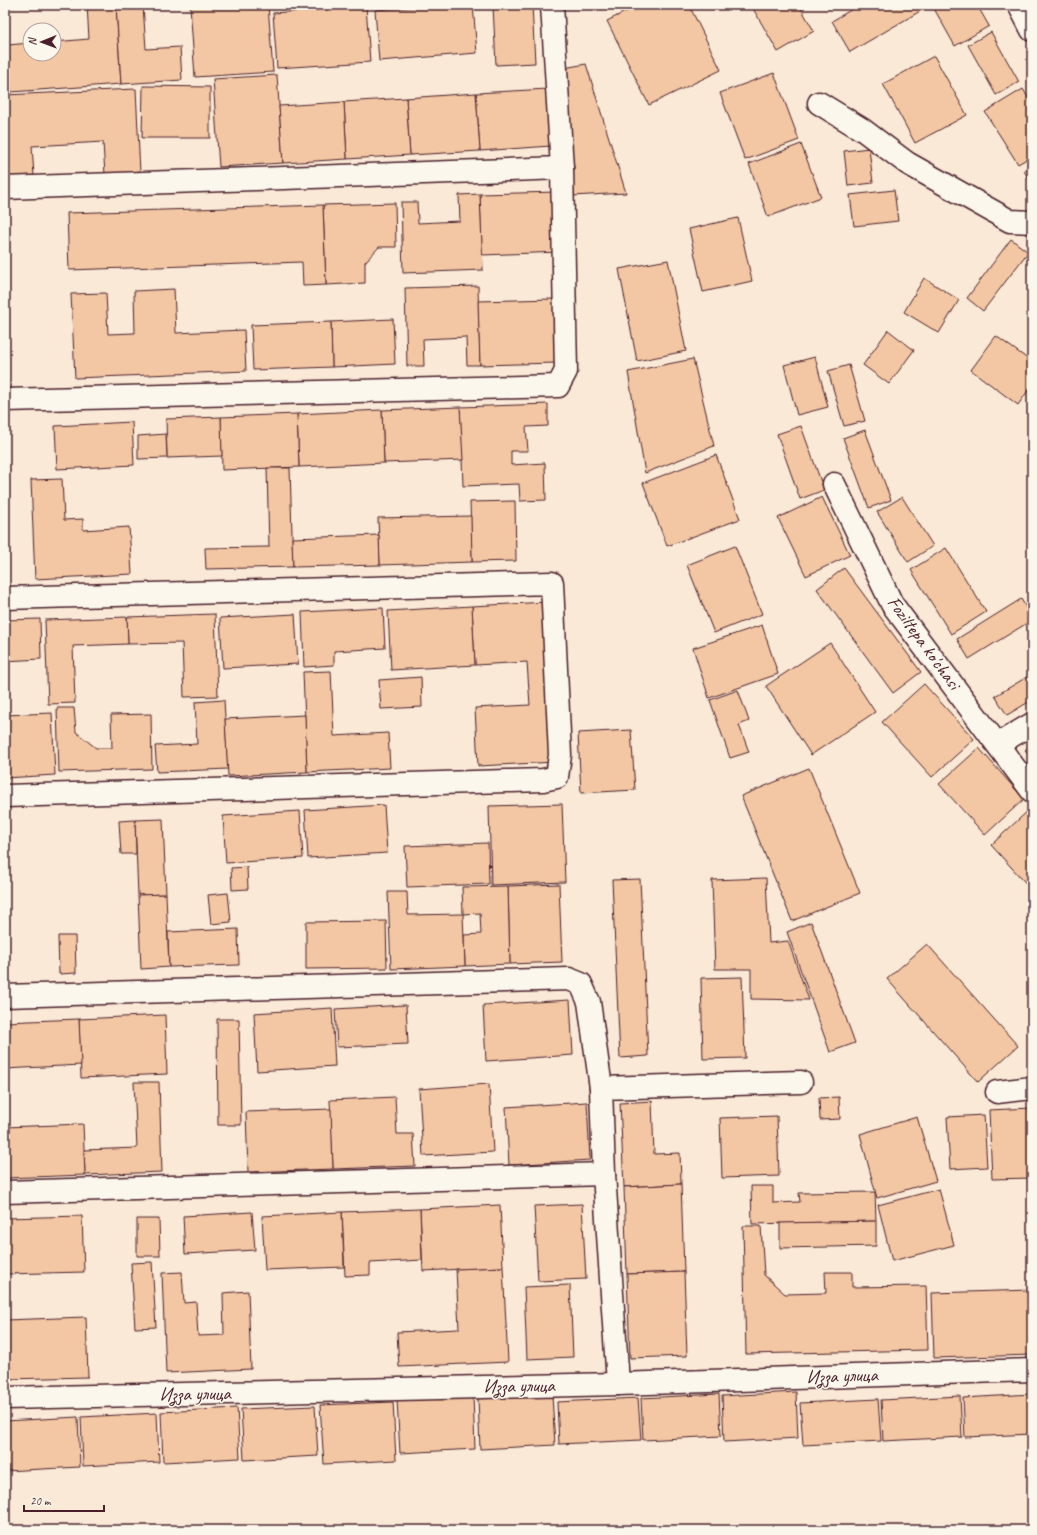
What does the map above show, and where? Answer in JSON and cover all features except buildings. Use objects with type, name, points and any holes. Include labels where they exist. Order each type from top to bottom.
[{"type":"street","points":[[5,400],[558,386],[566,371],[562,168],[552,5]]},
{"type":"street","points":[[1019,5],[1032,30]]},
{"type":"street","points":[[819,103],[863,130],[907,163],[1010,221],[1032,222]]},
{"type":"street","points":[[5,188],[562,168]]},
{"type":"street","name":"Foziltepa ko'chasi","points":[[834,484],[892,604],[1032,791]]},
{"type":"street","points":[[5,598],[552,583],[560,755],[557,777],[543,780],[5,796]]},
{"type":"street","points":[[998,744],[1032,724]]},
{"type":"street","points":[[5,996],[575,981],[589,1002],[601,1088],[604,1174],[618,1384]]},
{"type":"street","points":[[601,1088],[801,1082]]},
{"type":"street","points":[[997,1092],[1032,1088]]},
{"type":"street","points":[[5,1192],[604,1174]]},
{"type":"street","name":"Изза улица","points":[[5,1398],[618,1384],[1032,1370]]}]
